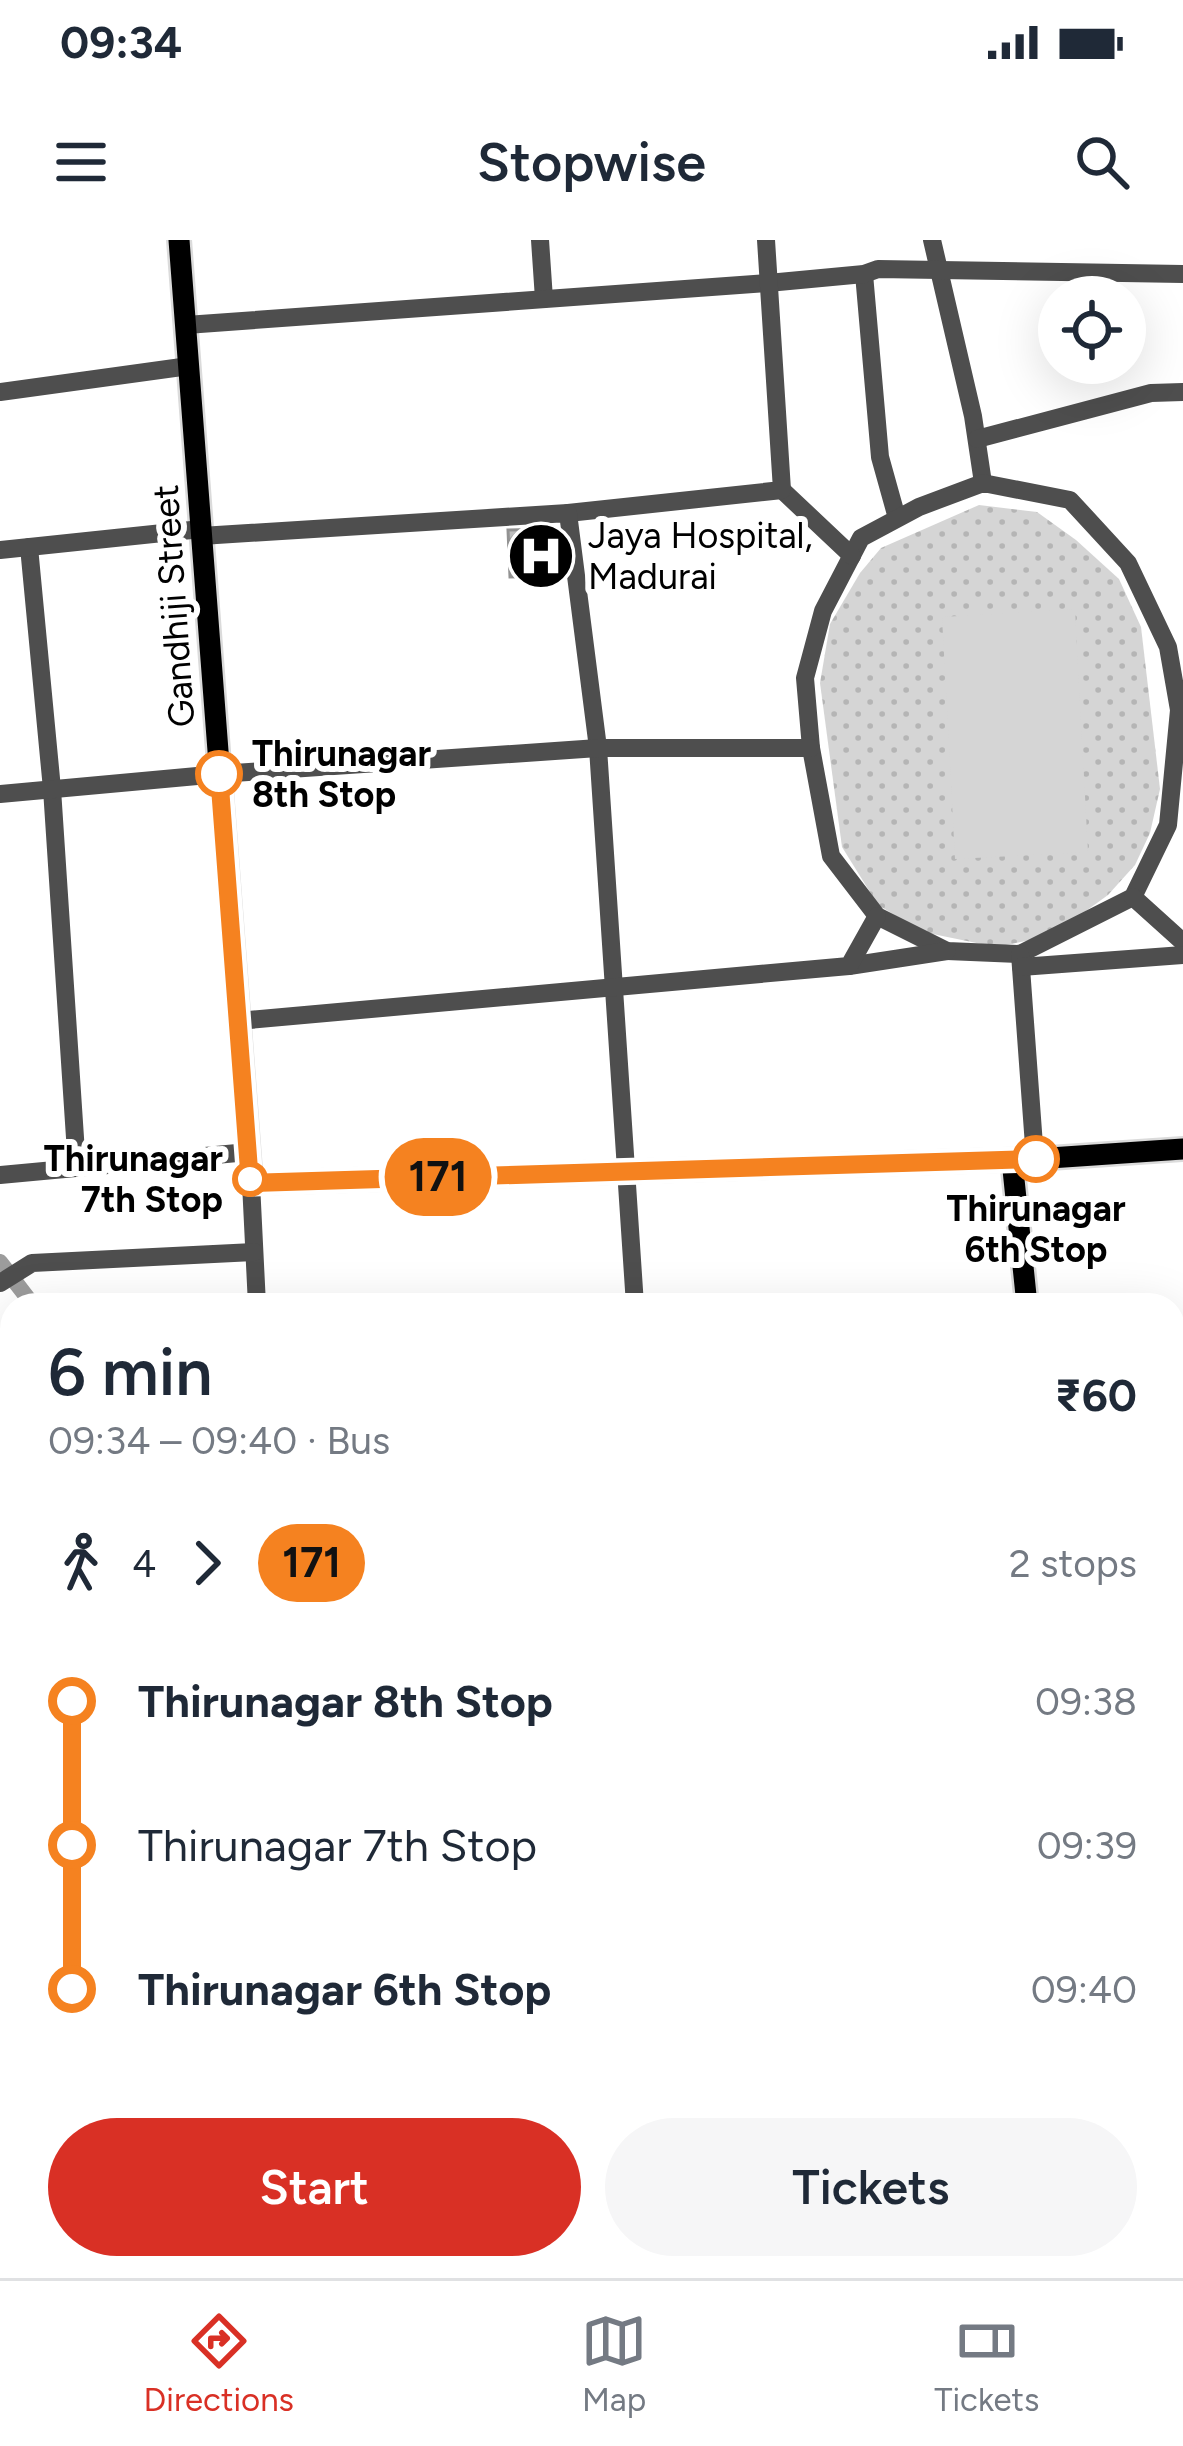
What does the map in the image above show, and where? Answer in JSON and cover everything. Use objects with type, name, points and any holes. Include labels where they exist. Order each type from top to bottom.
[{"type":"main road","name":"Gandhiji Street","points":[[179,240],[250,1183]]},
{"type":"main road","points":[[250,1183],[1012,1160],[1183,1149]]},
{"type":"main road","points":[[1012,1160],[1026,1293]]},
{"type":"street","points":[[540,240],[544,299]]},
{"type":"street","points":[[766,240],[782,490],[852,556]]},
{"type":"street","points":[[932,240],[983,483]]},
{"type":"street","points":[[186,325],[769,283],[878,269],[1183,274]]},
{"type":"street","points":[[864,274],[880,458],[897,518]]},
{"type":"street","points":[[0,392],[189,366]]},
{"type":"street","points":[[976,439],[1151,393],[1183,392]]},
{"type":"street","points":[[947,951],[877,916],[831,856],[811,748],[805,678],[824,611],[861,538],[983,483],[1070,500],[1128,563],[1168,647],[1181,710],[1168,825],[1132,897],[1021,961]]},
{"type":"street","points":[[0,550],[201,533],[568,513],[782,490]]},
{"type":"street","points":[[568,513],[598,748],[634,1293]]},
{"type":"street","points":[[29,547],[52,789],[77,1168]]},
{"type":"street","points":[[0,794],[598,748],[811,748]]},
{"type":"street","points":[[1132,897],[1183,942]]},
{"type":"street","points":[[849,966],[877,916]]},
{"type":"street","points":[[238,1022],[849,966],[947,951],[1021,961],[1183,955]]},
{"type":"street","points":[[1021,961],[1036,1159]]},
{"type":"street","points":[[0,1175],[248,1152]]},
{"type":"street","points":[[250,1183],[256,1293]]},
{"type":"street","points":[[3,1281],[23,1266],[254,1252]]},
{"type":"green space","points":[[979,505],[1037,512],[1119,579],[1141,627],[1160,789],[1150,833],[1135,865],[1108,895],[1072,921],[1035,939],[996,947],[923,932],[878,905],[842,847],[820,683],[830,624],[881,548]]},
{"type":"green space","points":[[1075,609],[1088,852],[955,859],[942,617]]},
{"type":"building","points":[[556,529],[562,576],[510,577],[508,530]]},
{"type":"waterway","points":[[0,1262],[24,1293]]},
{"type":"bus line","name":"171","points":[[219,774],[250,1183],[1036,1159]]},
{"type":"place","name":"Jaya Hospital, Madurai","points":[[541,556]]},
{"type":"place","name":"Thirunagar 8th Stop","points":[[219,774]]},
{"type":"place","name":"Thirunagar 6th Stop","points":[[1036,1159]]},
{"type":"place","name":"Thirunagar 7th Stop","points":[[250,1179]]}]
